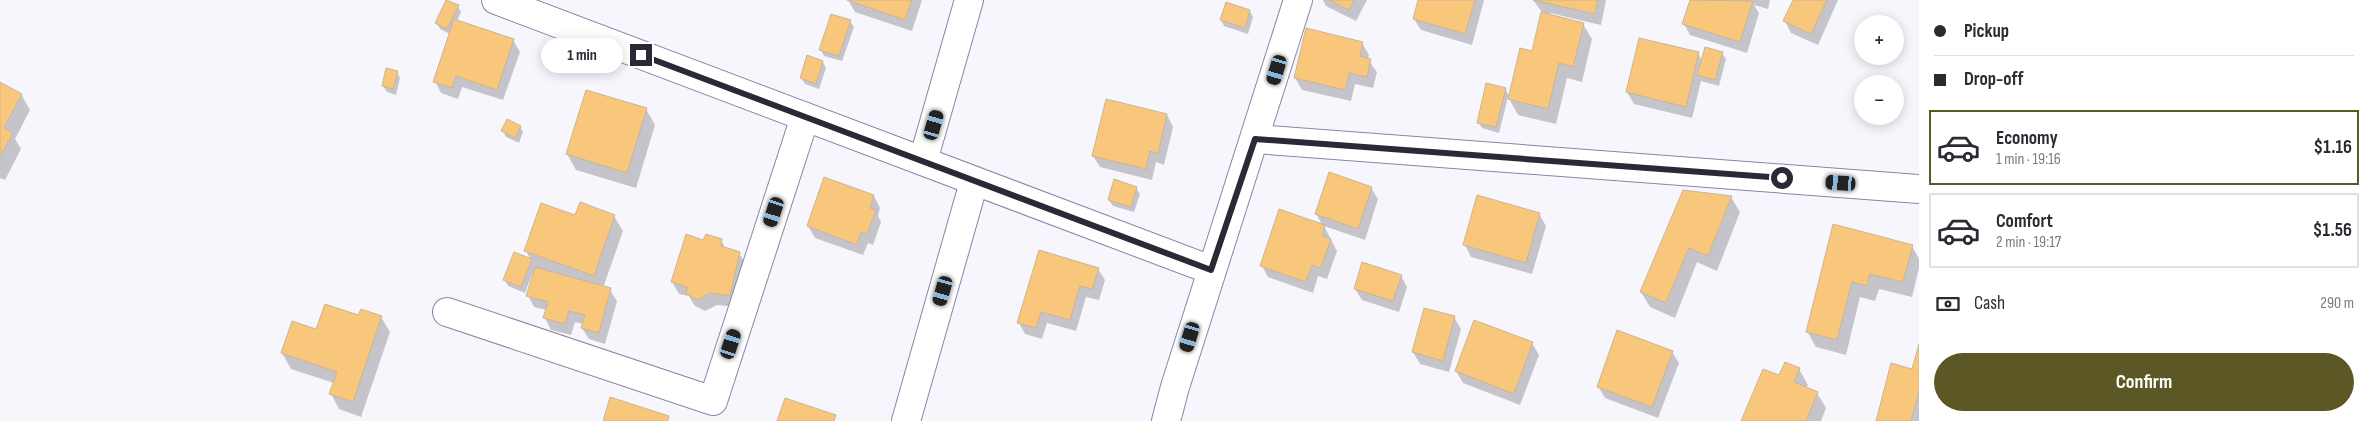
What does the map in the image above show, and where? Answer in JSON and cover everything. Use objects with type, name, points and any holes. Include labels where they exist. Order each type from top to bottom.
[{"type":"street","points":[[496,0],[1211,270]]},
{"type":"street","points":[[923,161],[969,0]]},
{"type":"street","points":[[1166,421],[1211,270],[1255,139],[1298,0]]},
{"type":"street","points":[[447,312],[713,401],[804,117]]},
{"type":"street","points":[[1255,139],[1919,189]]},
{"type":"street","points":[[906,421],[974,182]]},
{"type":"building","points":[[446,0],[459,5],[447,29],[435,23]]},
{"type":"building","points":[[847,0],[912,0],[905,20]]},
{"type":"building","points":[[1329,0],[1354,0],[1349,10]]},
{"type":"building","points":[[1418,0],[1475,0],[1465,34],[1413,19]]},
{"type":"building","points":[[1533,0],[1598,0],[1595,14]]},
{"type":"building","points":[[1690,0],[1753,1],[1740,42],[1682,24]]},
{"type":"building","points":[[1793,0],[1827,0],[1811,34],[1783,21]]},
{"type":"building","points":[[1226,2],[1250,10],[1245,28],[1220,20]]},
{"type":"building","points":[[1541,12],[1584,23],[1573,67],[1559,63],[1548,109],[1508,99],[1520,48],[1532,51]]},
{"type":"building","points":[[831,14],[851,20],[839,56],[819,50]]},
{"type":"building","points":[[454,19],[514,39],[497,90],[456,76],[452,88],[433,82]]},
{"type":"building","points":[[1306,28],[1363,42],[1360,56],[1371,59],[1367,77],[1349,73],[1345,90],[1294,78]]},
{"type":"building","points":[[1639,38],[1699,52],[1686,107],[1626,92]]},
{"type":"building","points":[[1705,47],[1723,52],[1715,80],[1697,75]]},
{"type":"building","points":[[807,55],[823,61],[816,84],[800,78]]},
{"type":"building","points":[[386,68],[398,71],[393,89],[382,86]]},
{"type":"building","points":[[0,82],[22,94],[4,128],[13,133],[0,157]]},
{"type":"building","points":[[1486,83],[1506,88],[1496,127],[1477,123]]},
{"type":"building","points":[[586,90],[647,108],[627,173],[566,154]]},
{"type":"building","points":[[1106,99],[1167,114],[1158,154],[1150,151],[1146,169],[1092,156]]},
{"type":"building","points":[[507,119],[521,126],[515,138],[501,131]]},
{"type":"building","points":[[1329,172],[1372,187],[1358,229],[1315,214]]},
{"type":"building","points":[[824,177],[874,195],[870,208],[876,210],[867,234],[861,232],[857,245],[807,226]]},
{"type":"building","points":[[1114,179],[1137,187],[1131,207],[1108,200]]},
{"type":"building","points":[[1683,190],[1732,196],[1708,256],[1689,248],[1666,303],[1640,292]]},
{"type":"building","points":[[1477,195],[1540,213],[1526,263],[1463,245]]},
{"type":"building","points":[[580,202],[615,215],[594,276],[524,251],[541,203],[575,215]]},
{"type":"building","points":[[1279,209],[1325,225],[1322,236],[1331,239],[1321,268],[1312,265],[1306,282],[1260,266]]},
{"type":"building","points":[[1833,224],[1913,245],[1903,282],[1870,274],[1867,286],[1852,282],[1837,340],[1806,332]]},
{"type":"building","points":[[686,234],[703,240],[706,234],[722,239],[721,246],[740,252],[730,296],[710,293],[698,300],[686,294],[687,287],[671,282]]},
{"type":"building","points":[[1039,250],[1099,268],[1092,289],[1080,286],[1070,320],[1041,312],[1036,328],[1017,323]]},
{"type":"building","points":[[514,252],[532,259],[521,287],[503,280]]},
{"type":"building","points":[[1362,262],[1402,275],[1393,301],[1354,289]]},
{"type":"building","points":[[535,267],[611,288],[599,333],[581,328],[585,315],[569,311],[565,324],[543,318],[548,302],[526,296]]},
{"type":"building","points":[[325,304],[358,315],[361,309],[382,316],[353,402],[329,394],[337,372],[281,353],[292,321],[316,329]]},
{"type":"building","points":[[1424,308],[1455,316],[1443,361],[1412,352]]},
{"type":"building","points":[[1474,320],[1533,342],[1514,394],[1455,371]]},
{"type":"building","points":[[1617,330],[1673,351],[1652,407],[1597,387]]},
{"type":"building","points":[[1919,344],[1919,391],[1911,421],[1876,421],[1891,363],[1912,369]]},
{"type":"building","points":[[1785,362],[1800,368],[1794,382],[1818,392],[1806,421],[1741,421],[1763,369],[1779,375]]},
{"type":"building","points":[[610,397],[669,416],[668,421],[603,421]]},
{"type":"building","points":[[785,398],[836,415],[834,421],[777,421]]},
{"type":"route","points":[[641,55],[1211,270],[1255,139],[1782,178]]}]
